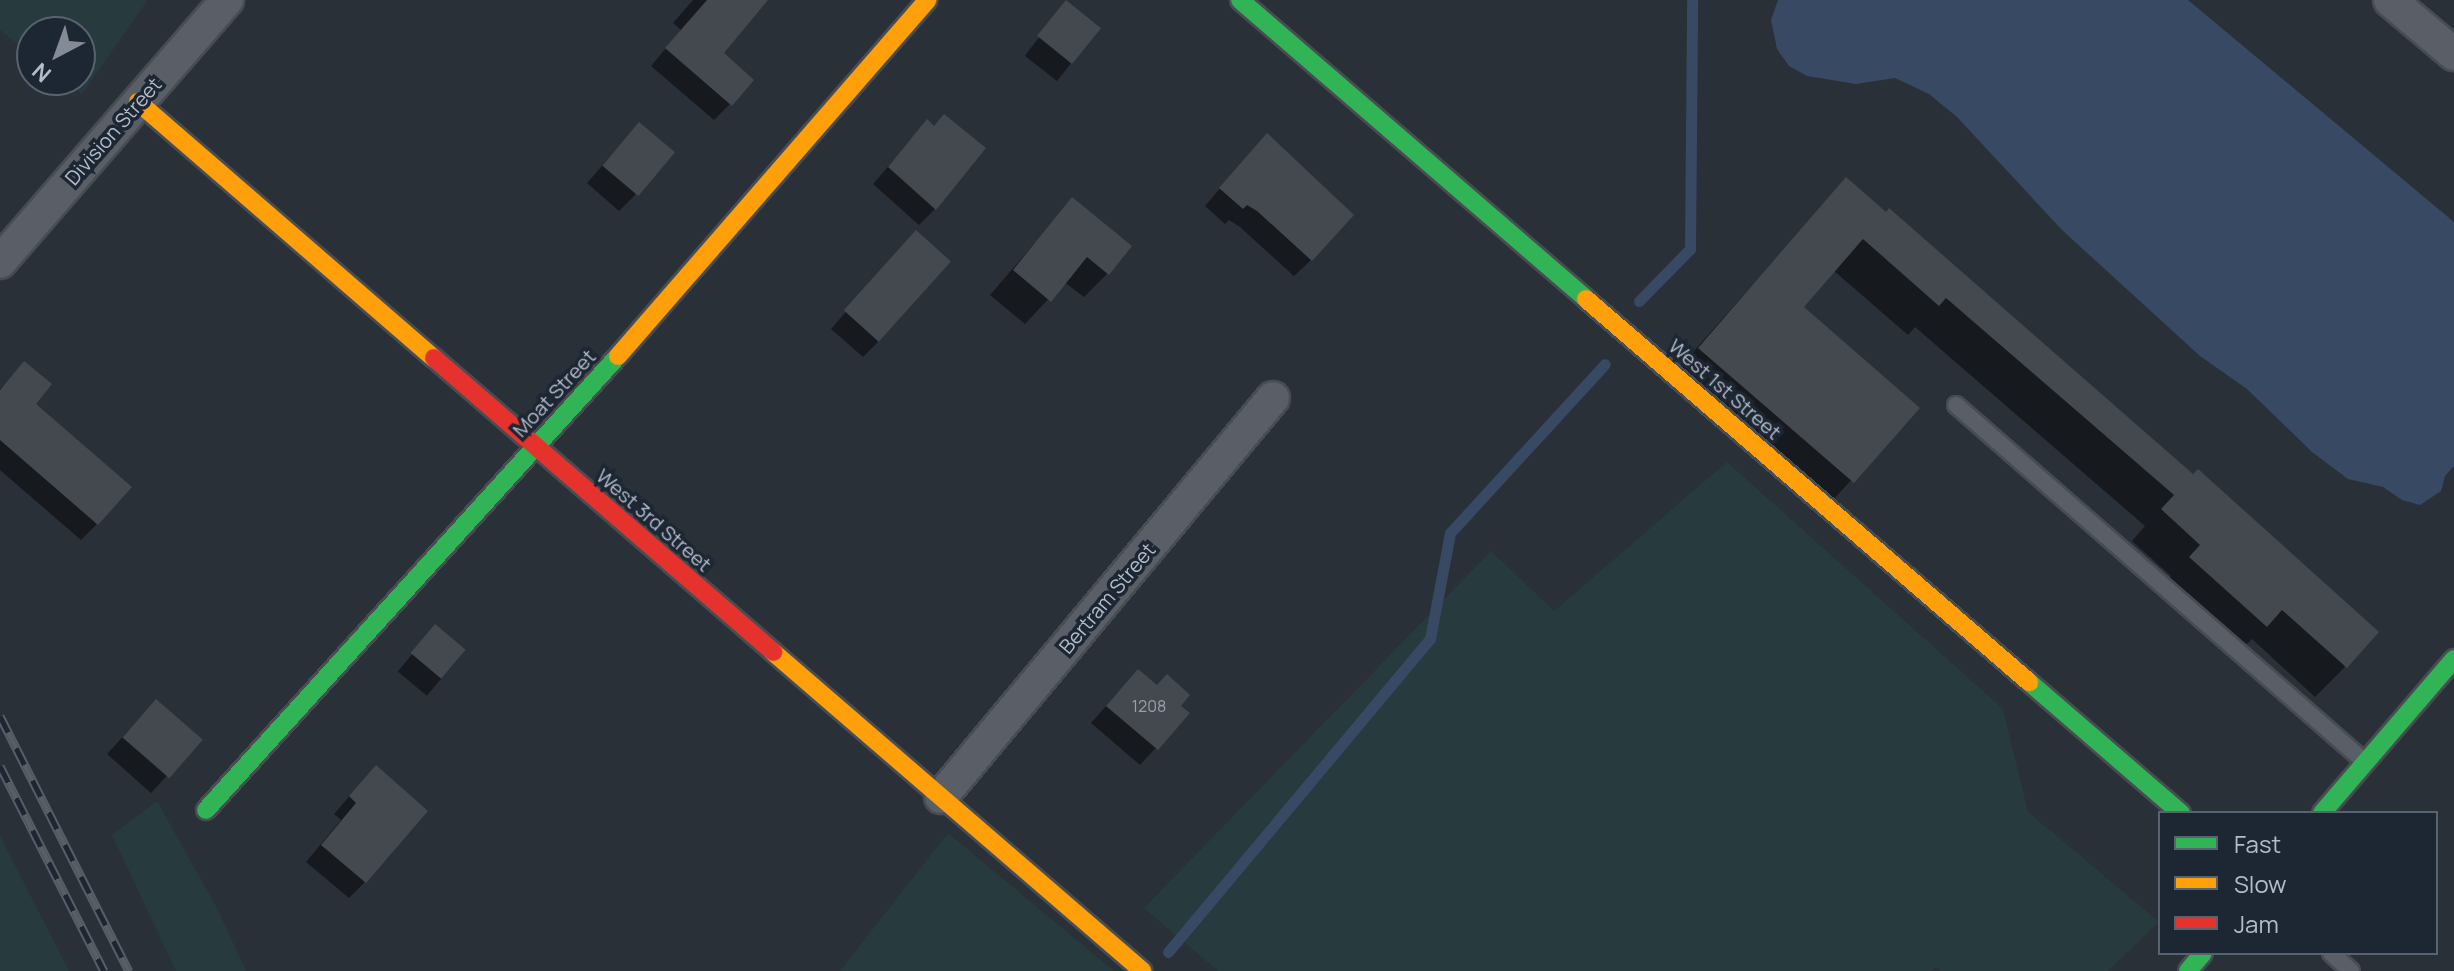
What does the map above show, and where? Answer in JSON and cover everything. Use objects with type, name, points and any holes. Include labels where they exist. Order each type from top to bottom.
[{"type":"street","name":"Division Street","points":[[0,262],[227,0]]},
{"type":"street","name":"Moat Street","points":[[206,810],[559,424],[928,0]]},
{"type":"street","name":"West 1st Street","points":[[1240,0],[2179,811]]},
{"type":"street","points":[[2390,0],[2454,54]]},
{"type":"street","name":"West 3rd Street","points":[[138,102],[1142,971]]},
{"type":"street","name":"Bertram Street","points":[[941,797],[1273,398]]},
{"type":"street","points":[[2324,811],[2454,659]]},
{"type":"street","points":[[2188,971],[2201,955]]},
{"type":"lane","points":[[1956,405],[2365,762]]},
{"type":"lane","points":[[2333,955],[2351,971]]},
{"type":"green space","points":[[0,0],[147,1],[96,74],[96,16],[16,16],[16,42],[0,30]]},
{"type":"green space","points":[[1727,462],[2003,709],[2028,812],[2158,923],[2108,971],[1941,971],[1936,967],[1930,971],[1218,971],[1144,908],[1491,551],[1554,611]]},
{"type":"green space","points":[[157,801],[218,910],[246,971],[176,971],[112,835]]},
{"type":"green space","points":[[948,833],[1114,971],[840,971]]},
{"type":"green space","points":[[0,836],[69,971],[0,971]]},
{"type":"water","points":[[1778,0],[2188,0],[2454,222],[2454,466],[2445,476],[2441,491],[2420,505],[2402,500],[2383,487],[2348,479],[2312,452],[2247,389],[2200,356],[2062,230],[1957,117],[1929,94],[1895,78],[1856,84],[1807,76],[1789,66],[1777,49],[1771,20]]},
{"type":"building","points":[[707,0],[768,0],[724,53],[754,80],[732,106],[665,48]]},
{"type":"building","points":[[1066,0],[1101,28],[1072,64],[1037,36]]},
{"type":"building","points":[[944,114],[986,148],[936,210],[888,167],[927,119],[934,126]]},
{"type":"building","points":[[639,122],[675,152],[638,196],[602,166]]},
{"type":"building","points":[[1267,133],[1354,215],[1312,261],[1257,211],[1247,205],[1243,209],[1219,188]]},
{"type":"building","points":[[1846,177],[1886,212],[1889,208],[2193,474],[2198,469],[2379,632],[2347,668],[2282,610],[2267,627],[2189,557],[2200,545],[2161,509],[2174,495],[1946,298],[1939,306],[1863,239],[1804,307],[1920,408],[1854,483],[1698,348]]},
{"type":"building","points":[[1072,197],[1132,246],[1109,275],[1087,257],[1051,302],[1013,270]]},
{"type":"building","points":[[916,230],[951,261],[879,342],[844,310]]},
{"type":"building","points":[[24,361],[52,384],[36,404],[132,487],[98,525],[0,440],[0,390]]},
{"type":"building","points":[[435,624],[466,650],[441,679],[411,653]]},
{"type":"building","points":[[1138,669],[1157,685],[1167,674],[1190,695],[1181,706],[1190,713],[1158,750],[1106,706]]},
{"type":"building","points":[[156,699],[203,740],[169,778],[123,737]]},
{"type":"building","points":[[376,765],[428,811],[366,883],[321,845],[356,803],[349,796]]},
{"type":"waterway","points":[[1639,301],[1690,249],[1692,0]]},
{"type":"waterway","points":[[1168,952],[1430,639],[1450,533],[1605,364]]},
{"type":"railway","points":[[0,716],[129,971]]},
{"type":"railway","points":[[0,766],[104,971]]},
{"type":"traffic: fast","points":[[1240,0],[1586,299]]},
{"type":"traffic: fast","points":[[206,810],[618,356]]},
{"type":"traffic: fast","points":[[2324,811],[2454,659]]},
{"type":"traffic: fast","points":[[2029,682],[2179,811]]},
{"type":"traffic: fast","points":[[2188,971],[2201,955]]},
{"type":"traffic: slow","points":[[618,356],[928,0]]},
{"type":"traffic: slow","points":[[138,102],[434,358]]},
{"type":"traffic: slow","points":[[1586,299],[2029,682]]},
{"type":"traffic: slow","points":[[773,652],[1142,971]]},
{"type":"traffic: jam","points":[[434,358],[773,652]]}]
